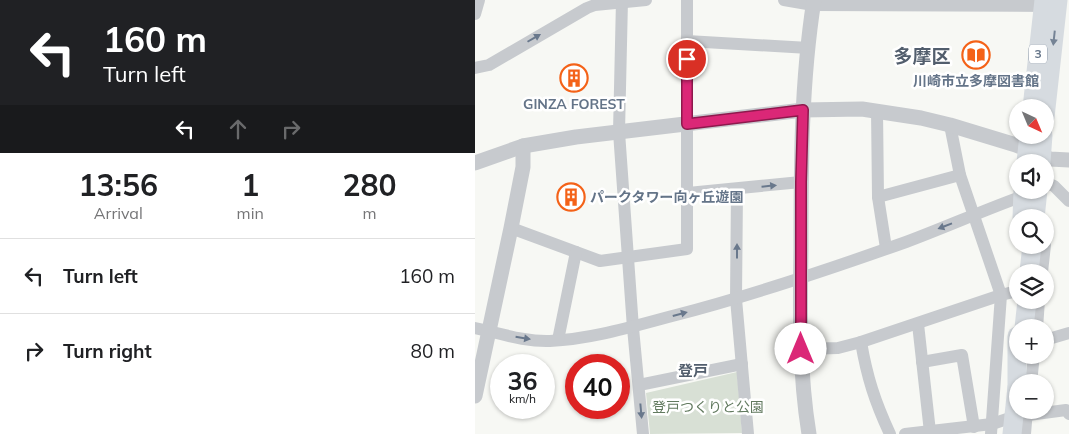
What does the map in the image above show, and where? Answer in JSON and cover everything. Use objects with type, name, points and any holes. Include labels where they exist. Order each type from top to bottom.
[{"type":"main road","name":"3","points":[[1034,99],[1050,3]]},
{"type":"main road","name":"3","points":[[1046,99],[1050,3]]},
{"type":"main road","points":[[1013,434],[1016,419]]},
{"type":"street","points":[[475,14],[479,0]]},
{"type":"street","points":[[475,68],[492,63],[587,8],[595,5],[646,0]]},
{"type":"street","points":[[511,228],[599,260],[687,249],[687,0]]},
{"type":"street","points":[[784,0],[813,3],[1050,3]]},
{"type":"street","points":[[621,2],[619,132],[633,328],[643,434]]},
{"type":"street","points":[[809,434],[803,390],[801,349],[801,182],[803,110],[813,3]]},
{"type":"street","points":[[687,41],[809,48]]},
{"type":"street","points":[[479,159],[523,146],[553,140],[803,110],[877,110],[950,125],[1054,160],[1069,160]]},
{"type":"street","points":[[877,110],[879,197],[886,248]]},
{"type":"street","points":[[950,125],[960,175],[973,215],[1009,297],[991,429]]},
{"type":"street","points":[[475,396],[482,330],[511,228],[523,167],[523,146]]},
{"type":"street","points":[[879,197],[960,175]]},
{"type":"street","points":[[688,193],[801,182]]},
{"type":"street","points":[[1054,186],[1069,201]]},
{"type":"street","points":[[737,189],[737,299],[748,434]]},
{"type":"street","points":[[482,330],[525,338],[558,340],[633,328],[801,279],[973,215],[1032,205]]},
{"type":"street","points":[[558,340],[576,252]]},
{"type":"street","points":[[801,349],[838,348],[1009,297]]},
{"type":"street","points":[[918,324],[930,432]]},
{"type":"street","points":[[1054,337],[1069,333]]},
{"type":"street","points":[[861,342],[866,373],[878,410],[890,434]]},
{"type":"street","points":[[922,362],[963,355],[974,427]]},
{"type":"street","points":[[639,385],[742,364]]},
{"type":"street","points":[[1054,409],[1068,412]]},
{"type":"street","points":[[905,434],[974,427],[991,429],[1009,419]]},
{"type":"street","points":[[1023,419],[1025,434]]},
{"type":"green space","name":"登戸つくりと公園","points":[[737,372],[742,433],[650,434],[646,393]]},
{"type":"place","name":"川崎市立多摩図書館","points":[[976,55]]},
{"type":"place","name":"GINZA FOREST","points":[[574,78]]},
{"type":"place","name":"パークタワー向ヶ丘遊園","points":[[571,197]]},
{"type":"district","name":"多摩区","points":[[922,56]]},
{"type":"district","name":"登戸","points":[[693,371]]},
{"type":"route","points":[[687,59],[687,124],[803,110],[801,349]]}]
